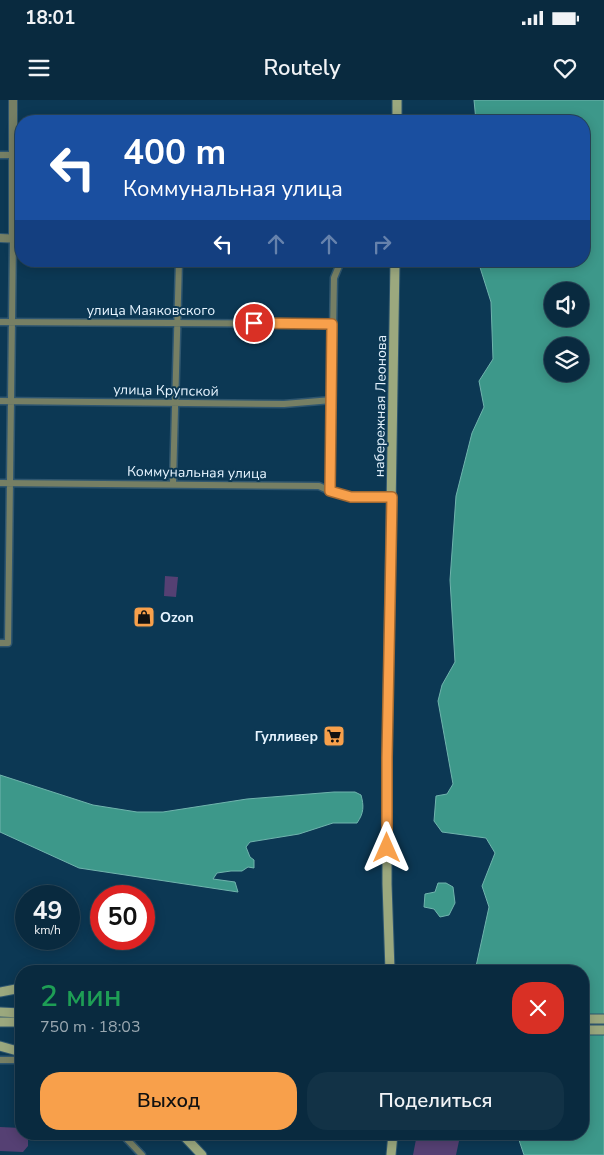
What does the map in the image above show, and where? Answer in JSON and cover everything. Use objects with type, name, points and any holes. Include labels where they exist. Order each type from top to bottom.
[{"type":"main road","points":[[397,100],[397,115]]},
{"type":"main road","name":"набережная Леонова","points":[[390,965],[387,884],[387,758],[395,267]]},
{"type":"main road","points":[[0,992],[15,989]]},
{"type":"main road","points":[[0,1012],[15,1013]]},
{"type":"main road","points":[[589,1019],[604,1020]]},
{"type":"main road","points":[[0,1022],[15,1022]]},
{"type":"main road","points":[[589,1030],[604,1030]]},
{"type":"main road","points":[[0,1046],[15,1050]]},
{"type":"main road","points":[[188,1140],[202,1155]]},
{"type":"main road","points":[[391,1155],[392,1140]]},
{"type":"street","points":[[0,643],[8,643],[13,100]]},
{"type":"street","points":[[0,155],[12,155]]},
{"type":"street","points":[[0,238],[12,238]]},
{"type":"street","points":[[173,484],[179,267]]},
{"type":"street","points":[[330,491],[332,324],[334,278],[338,267]]},
{"type":"street","name":"улица Маяковского","points":[[0,322],[332,324]]},
{"type":"street","name":"улица Крупской","points":[[0,401],[284,404],[332,400]]},
{"type":"street","name":"Коммунальная улица","points":[[0,483],[319,486],[351,497],[392,497]]},
{"type":"street","points":[[0,562],[8,562]]},
{"type":"street","points":[[0,1060],[15,1060]]},
{"type":"street","points":[[128,1140],[142,1155]]},
{"type":"shaded area","points":[[474,100],[604,100],[604,1155],[524,1155],[519,1140],[589,1140],[589,965],[476,965],[489,907],[482,886],[495,853],[486,838],[442,832],[434,821],[436,796],[447,794],[453,784],[438,701],[442,685],[455,662],[450,580],[456,496],[472,433],[484,407],[479,381],[493,359],[491,302],[480,267],[590,267],[590,115],[475,115]]},
{"type":"shaded area","points":[[165,576],[178,577],[176,597],[164,596]]},
{"type":"shaded area","points":[[0,775],[93,805],[137,812],[163,812],[247,799],[334,792],[355,792],[361,795],[363,809],[357,823],[333,823],[299,834],[250,842],[246,847],[250,857],[254,860],[254,868],[248,867],[242,871],[217,873],[213,879],[235,882],[238,892],[79,868],[0,832]]},
{"type":"shaded area","points":[[438,883],[446,883],[453,887],[455,903],[449,915],[440,917],[434,909],[424,907],[425,894],[435,892]]},
{"type":"shaded area","points":[[0,1127],[15,1128],[15,1140],[28,1140],[28,1146],[23,1152],[0,1151]]},
{"type":"shaded area","points":[[416,1140],[460,1140],[456,1155],[413,1155]]},
{"type":"place","name":"Ozon","points":[[144,617]]},
{"type":"place","name":"Гулливер","points":[[334,736]]},
{"type":"route","points":[[254,323],[332,324],[330,491],[351,497],[392,497],[387,848]]}]
